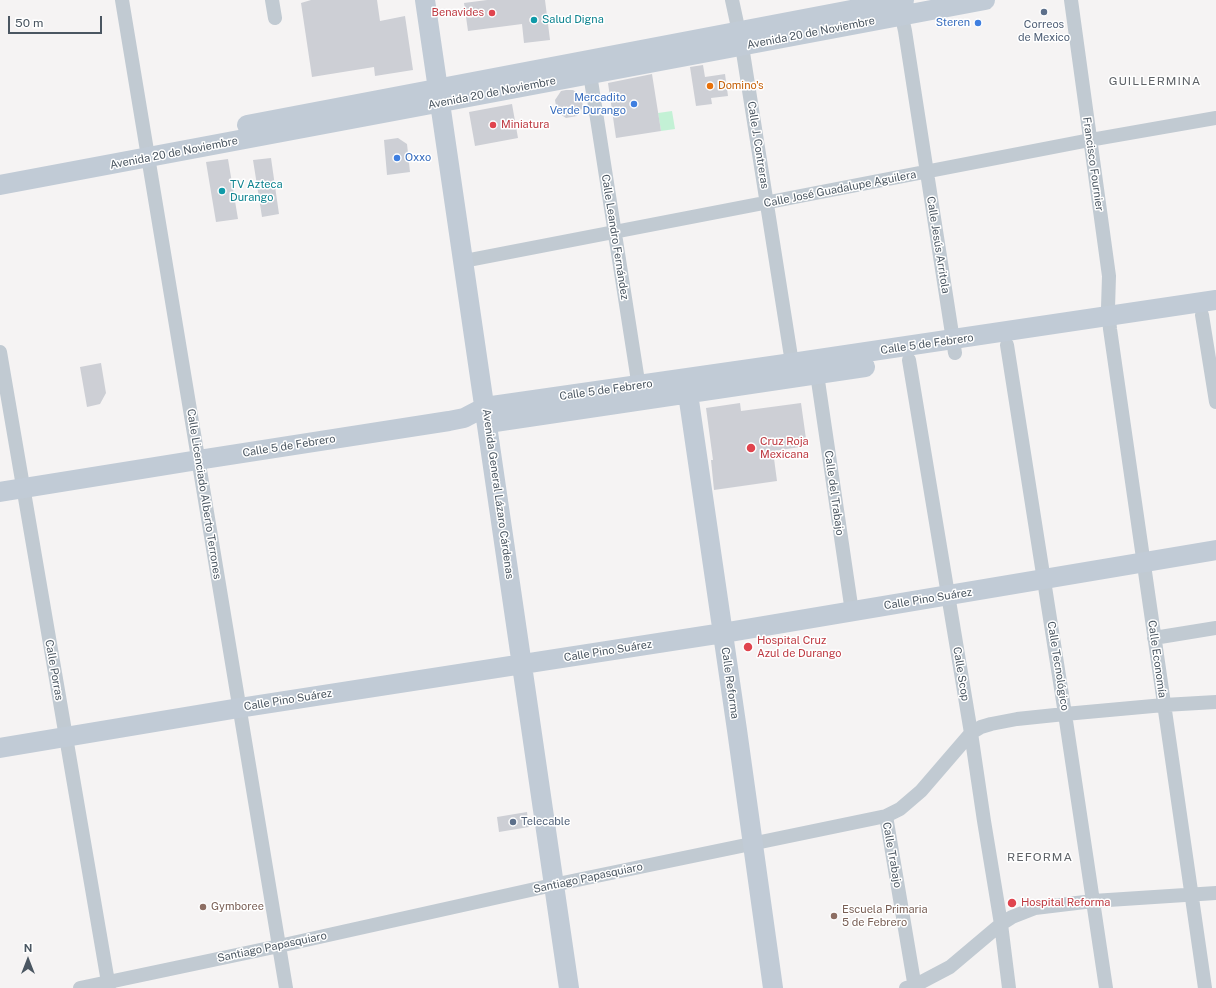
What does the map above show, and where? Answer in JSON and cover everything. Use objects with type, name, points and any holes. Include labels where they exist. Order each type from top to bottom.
[{"type":"street","name":"Calle Licenciado Alberto Terrones","points":[[122,0],[286,988]]},
{"type":"street","points":[[272,0],[275,18]]},
{"type":"street","name":"Avenida General Lázaro Cárdenas","points":[[425,0],[569,988]]},
{"type":"street","name":"Calle J. Contreras","points":[[732,0],[741,39],[792,363]]},
{"type":"street","name":"Avenida 20 de Noviembre","points":[[0,185],[147,152],[902,8],[985,0]]},
{"type":"street","name":"Francisco Fournier","points":[[1072,0],[1109,276],[1109,323]]},
{"type":"street","name":"Avenida 20 de Noviembre","points":[[440,95],[590,74],[741,39],[881,2],[902,8]]},
{"type":"street","name":"Calle Jesús Arritola","points":[[902,8],[954,346]]},
{"type":"street","name":"Calle Leandro Fernández","points":[[590,74],[639,392]]},
{"type":"street","name":"Calle José Guadalupe Aguilera","points":[[464,261],[1090,140],[1216,118]]},
{"type":"street","name":"Avenida 20 de Noviembre","points":[[0,171],[147,152]]},
{"type":"street","name":"Calle 5 de Febrero","points":[[0,492],[464,418],[639,392],[686,386],[817,374],[909,360],[954,346],[1007,345],[1216,300]]},
{"type":"street","points":[[1209,314],[1216,402]]},
{"type":"street","name":"Calle 5 de Febrero","points":[[686,386],[792,363],[954,346],[1109,323],[1209,314]]},
{"type":"street","name":"Calle Economía","points":[[1109,323],[1206,988]]},
{"type":"street","name":"Calle Tecnológico","points":[[1007,345],[1094,901],[1106,988]]},
{"type":"street","name":"Calle Porras","points":[[0,352],[108,985]]},
{"type":"street","name":"Calle Scop","points":[[909,360],[972,733],[984,821],[1002,924],[1009,988]]},
{"type":"street","name":"Calle del Trabajo","points":[[817,374],[852,612]]},
{"type":"street","name":"Calle Reforma","points":[[686,386],[723,633],[773,988]]},
{"type":"street","name":"Calle Pino Suárez","points":[[0,748],[239,708],[852,612],[1216,550]]},
{"type":"street","points":[[1154,638],[1216,628]]},
{"type":"street","name":"Santiago Papasquiaro","points":[[80,988],[108,985],[553,886],[886,816],[900,809],[921,791],[972,733],[981,728],[1004,721],[1164,705],[1216,702]]},
{"type":"street","name":"Calle Trabajo","points":[[886,816],[912,987]]},
{"type":"street","points":[[912,987],[950,967],[1012,917],[1035,908],[1094,901],[1216,893]]},
{"type":"green space","points":[[672,111],[675,129],[661,131],[658,113]]},
{"type":"building","points":[[311,0],[377,0],[380,21],[405,16],[413,70],[375,76],[374,67],[312,77],[301,3]]},
{"type":"building","points":[[487,0],[545,0],[550,40],[524,43],[522,24],[468,31],[464,3]]},
{"type":"building","name":"Domino's","points":[[703,65],[705,77],[725,74],[728,96],[711,98],[712,104],[696,106],[690,67]]},
{"type":"building","name":"Mercadito Verde Durango","points":[[652,74],[661,131],[616,138],[608,83]]},
{"type":"building","points":[[573,90],[581,95],[583,107],[577,116],[566,118],[557,112],[555,100],[561,91]]},
{"type":"building","name":"Miniatura","points":[[512,104],[518,138],[475,146],[469,112]]},
{"type":"building","name":"Oxxo","points":[[398,138],[407,144],[410,172],[387,175],[384,140]]},
{"type":"building","points":[[271,158],[279,214],[262,217],[253,160]]},
{"type":"building","name":"TV Azteca Durango","points":[[228,159],[238,219],[216,222],[206,162]]},
{"type":"building","points":[[101,363],[106,393],[100,404],[87,407],[80,367]]},
{"type":"building","name":"Cruz Roja Mexicana","points":[[740,403],[741,411],[801,403],[807,446],[773,451],[777,481],[714,490],[711,460],[713,460],[706,408]]},
{"type":"building","name":"Telecable","points":[[527,812],[529,827],[499,832],[497,817]]},
{"type":"place","name":"Correos de Mexico","points":[[1044,12]]},
{"type":"place","name":"Benavides","points":[[492,13]]},
{"type":"place","name":"Salud Digna","points":[[534,20]]},
{"type":"place","name":"Steren","points":[[978,23]]},
{"type":"place","name":"Domino's","points":[[710,86]]},
{"type":"place","name":"Mercadito Verde Durango","points":[[634,104]]},
{"type":"place","name":"Miniatura","points":[[493,125]]},
{"type":"place","name":"Oxxo","points":[[397,158]]},
{"type":"place","name":"TV Azteca Durango","points":[[222,191]]},
{"type":"place","name":"Cruz Roja Mexicana","points":[[751,448]]},
{"type":"place","name":"Hospital Cruz Azul de Durango","points":[[748,647]]},
{"type":"place","name":"Telecable","points":[[513,822]]},
{"type":"place","name":"Hospital Reforma","points":[[1012,903]]},
{"type":"place","name":"Gymboree","points":[[203,907]]},
{"type":"place","name":"Escuela Primaria 5 de Febrero","points":[[834,916]]},
{"type":"district","name":"GUILLERMINA","points":[[1155,81]]},
{"type":"district","name":"REFORMA","points":[[1040,857]]}]
